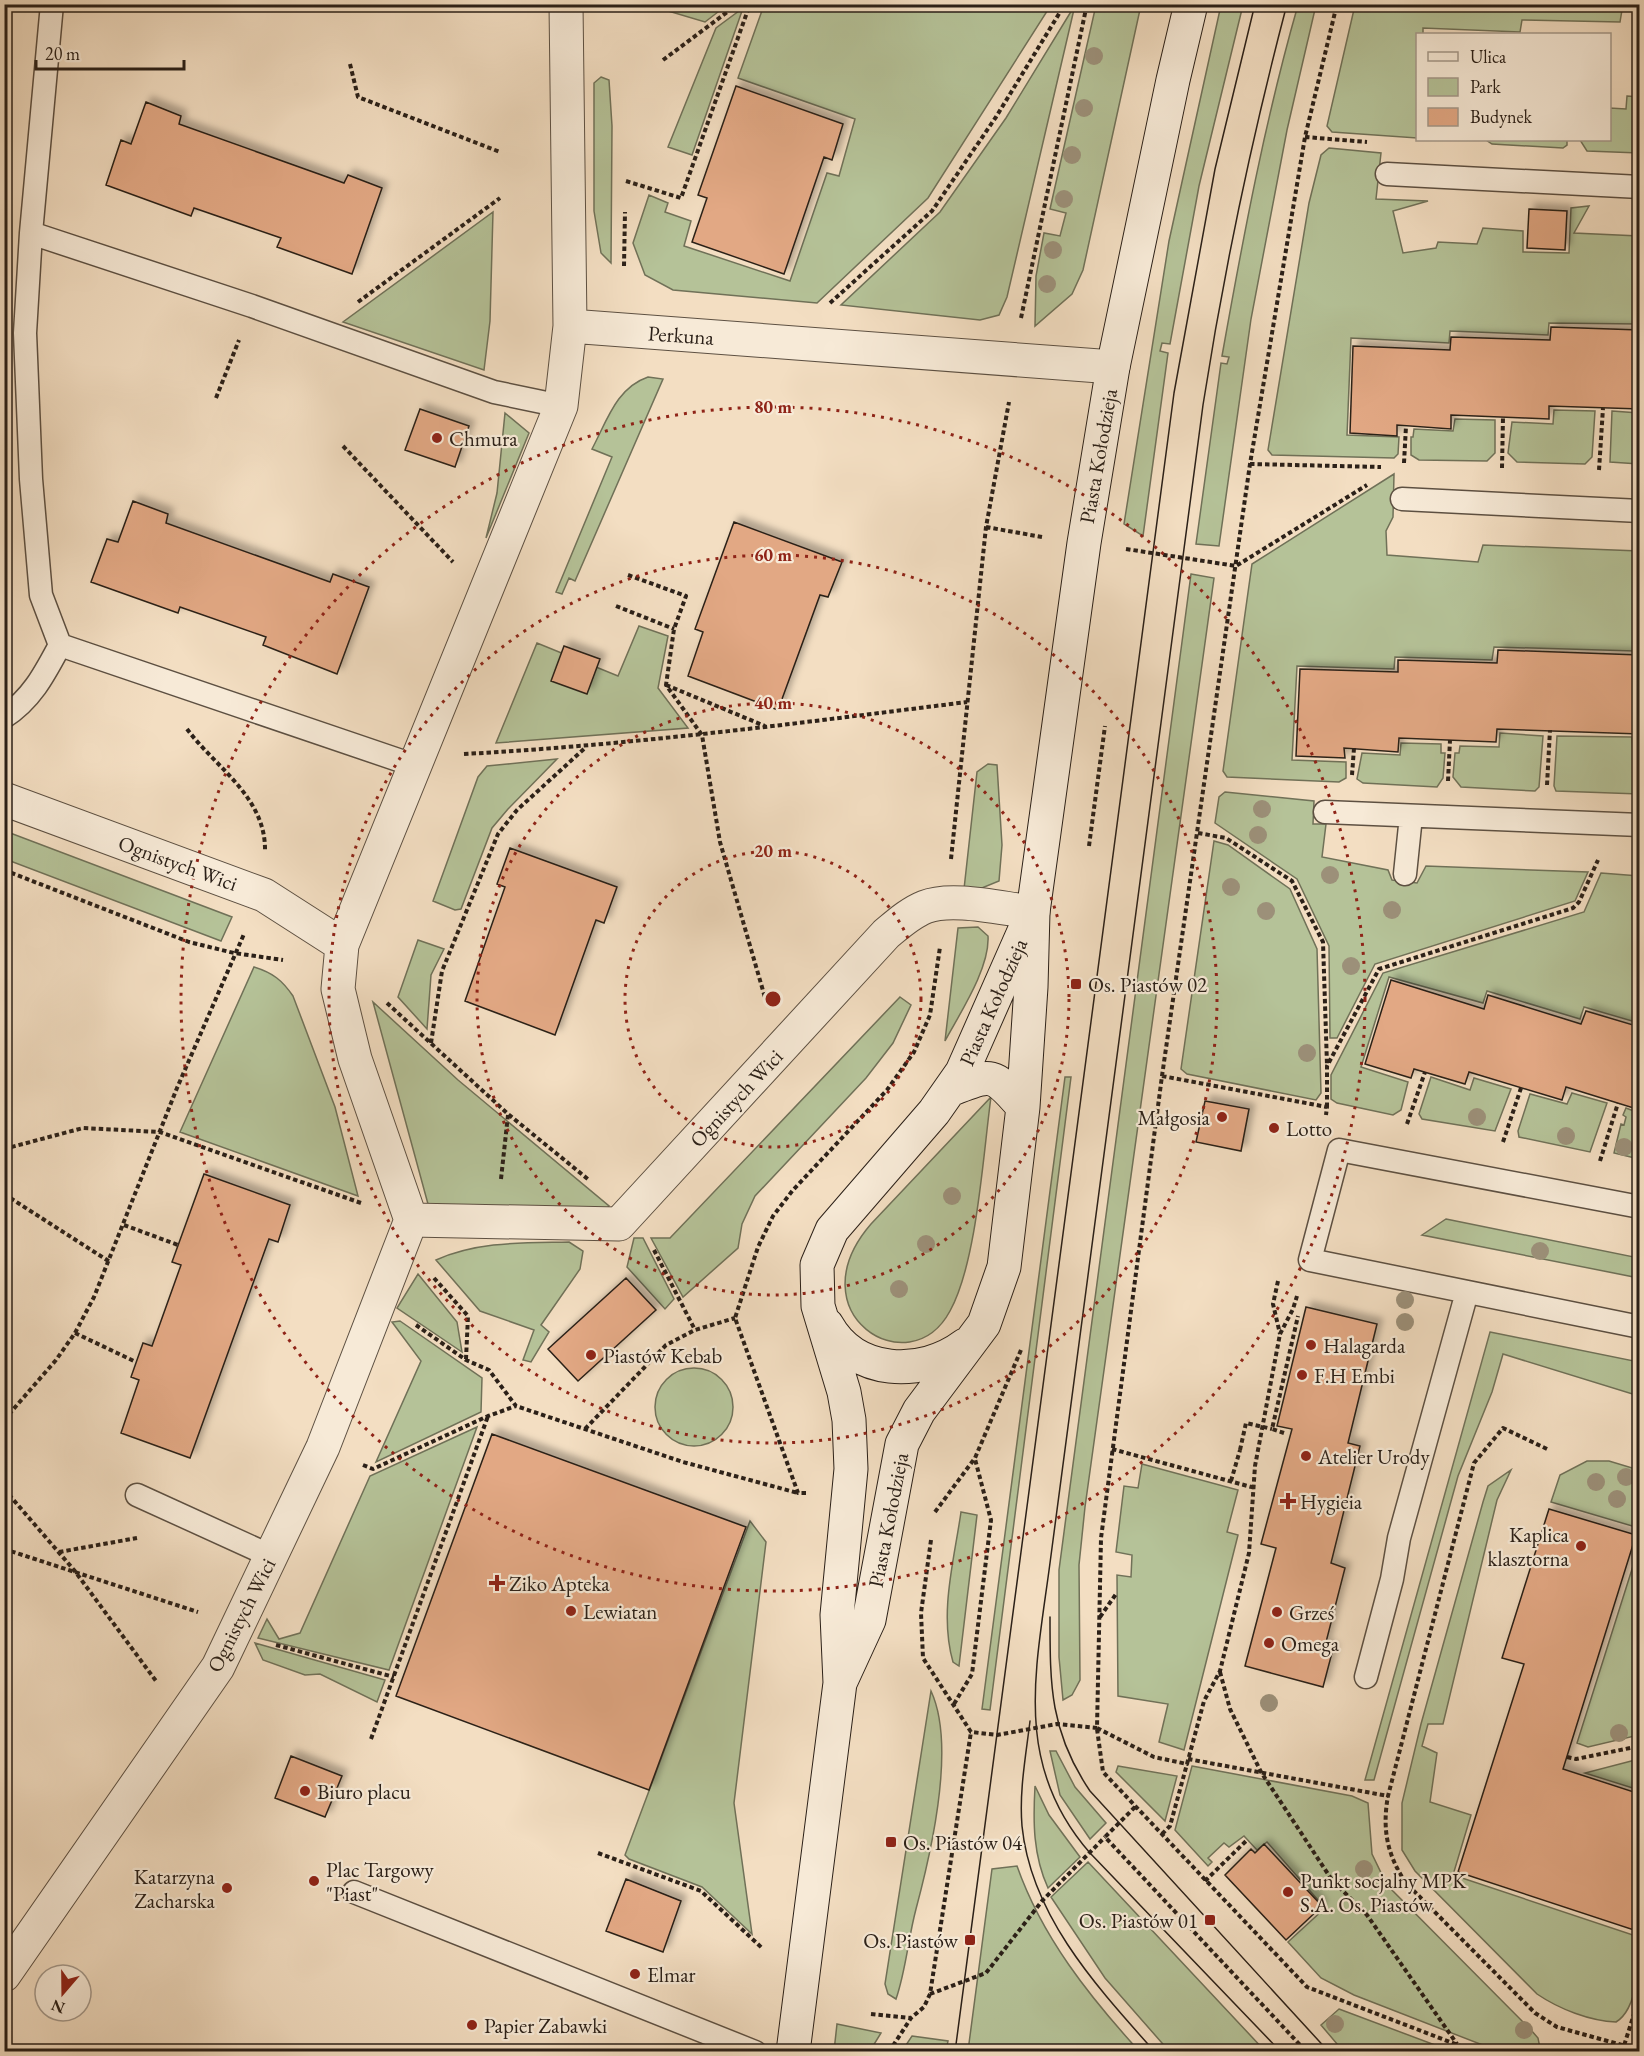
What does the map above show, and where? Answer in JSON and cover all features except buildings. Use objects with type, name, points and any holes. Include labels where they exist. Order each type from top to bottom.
[{"type":"street","points":[[406,1222],[355,1059],[338,988],[342,945],[561,406],[570,326],[566,4]]},
{"type":"street","name":"Piasta Kołodzieja","points":[[840,1683],[869,1620],[902,1444],[919,1411],[975,1337],[990,1310],[1004,1267],[1023,1107],[1031,987],[1033,912],[1084,543],[1113,367],[1191,4]]},
{"type":"street","name":"Perkuna","points":[[570,326],[1113,367]]},
{"type":"street","name":"Ognistych Wici","points":[[4,799],[264,895],[342,945]]},
{"type":"street","name":"Ognistych Wici","points":[[4,1975],[218,1667],[323,1447],[381,1301],[406,1222],[619,1224],[886,934],[924,907],[947,903],[1033,912]]},
{"type":"street","name":"Piasta Kołodzieja","points":[[793,2052],[840,1683],[837,1615],[851,1469],[851,1445],[843,1392],[821,1316],[816,1290],[817,1265],[832,1230],[950,1090],[972,1053],[1033,912]]},
{"type":"street","name":"Piasta Kołodzieja","points":[[950,1090],[983,1077],[1001,1082],[1023,1107]]},
{"type":"street","name":"Piasta Kołodzieja","points":[[821,1316],[830,1330],[851,1352],[884,1367],[901,1368],[938,1361],[957,1351],[975,1337]]},
{"type":"lane","points":[[4,717],[24,703],[38,686],[60,645],[41,595],[31,479],[26,333],[31,233],[52,4]]},
{"type":"lane","points":[[1387,174],[1640,187]]},
{"type":"lane","points":[[31,233],[252,306],[494,392],[561,406]]},
{"type":"lane","points":[[1402,500],[1640,511]]},
{"type":"lane","points":[[60,645],[419,759]]},
{"type":"lane","points":[[1325,812],[1640,825]]},
{"type":"lane","points":[[1406,874],[1412,816]]},
{"type":"lane","points":[[1640,1207],[1339,1150],[1310,1260],[1640,1327]]},
{"type":"lane","points":[[1366,1677],[1392,1579],[1399,1538],[1467,1292]]},
{"type":"lane","points":[[137,1495],[271,1556]]},
{"type":"lane","points":[[354,1892],[755,2052]]},
{"type":"path","points":[[663,60],[738,4]]},
{"type":"path","points":[[626,181],[681,198],[750,4]]},
{"type":"path","points":[[813,344],[814,315],[932,211],[996,117],[1065,4]]},
{"type":"path","points":[[1020,321],[1087,4]]},
{"type":"path","points":[[1337,4],[1305,138],[1250,464],[1162,1076],[1101,1538],[1097,1728],[1103,1772],[1306,1987],[1476,2052]]},
{"type":"path","points":[[350,64],[358,97],[500,152]]},
{"type":"path","points":[[1305,138],[1388,143],[1387,174]]},
{"type":"path","points":[[370,294],[500,198]]},
{"type":"path","points":[[624,266],[625,212]]},
{"type":"path","points":[[216,398],[252,306]]},
{"type":"path","points":[[951,867],[986,527],[1010,400]]},
{"type":"path","points":[[1599,470],[1603,408]]},
{"type":"path","points":[[1502,468],[1503,417]]},
{"type":"path","points":[[1395,467],[1403,467],[1406,426]]},
{"type":"path","points":[[343,446],[461,571]]},
{"type":"path","points":[[1250,464],[1386,467],[1379,473]]},
{"type":"path","points":[[1120,549],[1236,566],[1373,479]]},
{"type":"path","points":[[986,527],[1043,537]]},
{"type":"path","points":[[628,575],[686,597],[674,629],[666,685],[702,735],[720,842],[780,1050]]},
{"type":"path","points":[[616,606],[674,629]]},
{"type":"path","points":[[4,1420],[35,1386],[75,1333],[110,1262],[160,1132],[234,953],[264,895],[265,845],[258,814],[240,786],[198,744],[178,716],[169,680]]},
{"type":"path","points":[[666,685],[767,727]]},
{"type":"path","points":[[419,759],[447,755],[585,747],[702,735],[967,702]]},
{"type":"path","points":[[1546,787],[1550,730]]},
{"type":"path","points":[[1448,783],[1450,740]]},
{"type":"path","points":[[431,1044],[442,971],[498,834],[518,810],[585,747]]},
{"type":"path","points":[[1352,780],[1354,748]]},
{"type":"path","points":[[1198,833],[1227,838],[1292,881],[1323,942],[1327,1066],[1326,1116],[1339,1150]]},
{"type":"path","points":[[4,870],[189,942],[234,953],[285,960],[298,971],[338,978],[372,990],[508,1114],[629,1213]]},
{"type":"path","points":[[1327,1066],[1379,969],[1573,908],[1580,902],[1594,873]]},
{"type":"path","points":[[1407,1124],[1425,1072]]},
{"type":"path","points":[[1162,1076],[1327,1107]]},
{"type":"path","points":[[1503,1143],[1521,1088]]},
{"type":"path","points":[[1599,1162],[1618,1103]]},
{"type":"path","points":[[496,1223],[508,1114]]},
{"type":"path","points":[[4,1149],[83,1128],[160,1132],[406,1222],[468,1316],[466,1360]]},
{"type":"path","points":[[4,1194],[110,1262]]},
{"type":"path","points":[[124,1225],[178,1245]]},
{"type":"path","points":[[652,1247],[695,1330]]},
{"type":"path","points":[[1280,1273],[1273,1304],[1280,1334]]},
{"type":"path","points":[[1162,1834],[1170,1826],[1204,1701],[1220,1671],[1249,1553],[1255,1466],[1280,1334],[1293,1309],[1298,1293]]},
{"type":"path","points":[[381,1301],[466,1360],[489,1370],[516,1406],[683,1462],[798,1492]]},
{"type":"path","points":[[1272,1429],[1298,1316]]},
{"type":"path","points":[[585,1429],[666,1345],[695,1330],[735,1318]]},
{"type":"path","points":[[75,1333],[136,1362]]},
{"type":"path","points":[[323,1447],[373,1469],[488,1416],[516,1406]]},
{"type":"path","points":[[371,1739],[488,1416]]},
{"type":"path","points":[[1231,1481],[1246,1423],[1284,1433]]},
{"type":"path","points":[[1547,1449],[1503,1428],[1474,1462],[1388,1796],[1385,1836],[1396,1868],[1406,1883],[1535,2013],[1557,2027],[1640,2050]]},
{"type":"path","points":[[1112,1449],[1255,1488]]},
{"type":"path","points":[[954,1704],[972,1674],[991,1520],[975,1458]]},
{"type":"path","points":[[4,1489],[74,1570],[168,1699],[187,1713]]},
{"type":"path","points":[[933,1523],[934,1512]]},
{"type":"path","points":[[58,1552],[204,1526]]},
{"type":"path","points":[[890,2052],[911,2018],[924,2007],[930,1994],[971,1732],[923,1658],[921,1613],[931,1535]]},
{"type":"path","points":[[1099,1618],[1116,1594]]},
{"type":"path","points":[[1220,1671],[1230,1709],[1261,1772],[1332,1880],[1366,1915],[1457,2044]]},
{"type":"path","points":[[971,1732],[998,1735],[1057,1724],[1097,1728],[1154,1757],[1261,1772],[1388,1796]]},
{"type":"path","points":[[1567,1757],[1576,1759],[1640,1746]]},
{"type":"path","points":[[930,1994],[986,1973],[1042,1901],[1135,1807]]},
{"type":"path","points":[[1105,1837],[1302,2047]]},
{"type":"path","points":[[1205,1881],[1246,1841]]},
{"type":"path","points":[[598,1853],[701,1891],[763,1948]]},
{"type":"path","points":[[1622,2052],[1640,1995]]},
{"type":"path","points":[[871,2014],[911,2018]]},
{"type":"green space","points":[[727,4],[705,22],[648,5]]},
{"type":"green space","points":[[1639,4],[1640,10],[1622,10],[1620,22],[1522,20],[1520,32],[1423,28],[1423,33],[1416,33],[1416,138],[1332,132],[1327,126],[1355,5]]},
{"type":"green space","points":[[764,5],[1051,5],[928,198],[817,303],[673,290],[645,275],[633,243],[649,195],[668,203],[665,212],[691,221],[684,246],[790,281],[827,173],[839,176],[855,119],[738,78]]},
{"type":"green space","points":[[1075,5],[1007,297],[999,315],[980,320],[841,305],[940,212],[1006,118]]},
{"type":"green space","points":[[1096,5],[1141,5],[1083,270],[1072,294],[1035,326],[1036,276],[1044,233],[1060,236],[1066,213],[1050,209]]},
{"type":"green space","points":[[1221,5],[1243,5],[1199,186],[1170,344],[1162,343],[1160,351],[1168,353],[1143,536],[1124,524],[1169,241]]},
{"type":"green space","points":[[1298,5],[1316,5],[1287,130],[1251,319],[1219,546],[1196,544],[1221,363],[1227,364],[1229,357],[1222,356],[1238,268],[1265,135]]},
{"type":"green space","points":[[743,8],[692,155],[668,147],[716,28]]},
{"type":"green space","points":[[601,77],[609,80],[612,126],[611,263],[601,253],[594,211],[594,83]]},
{"type":"green space","points":[[1627,96],[1639,97],[1639,153],[1587,151],[1581,141],[1611,141],[1611,108],[1626,109]]},
{"type":"green space","points":[[1488,141],[1567,141],[1567,145],[1563,148],[1492,144]]},
{"type":"green space","points":[[1329,148],[1381,153],[1376,199],[1428,201],[1393,211],[1403,253],[1436,248],[1438,242],[1477,244],[1483,228],[1523,231],[1523,252],[1569,253],[1571,208],[1589,206],[1574,233],[1639,236],[1639,324],[1549,323],[1548,335],[1450,331],[1449,343],[1351,338],[1347,435],[1399,437],[1398,454],[1394,458],[1272,455],[1268,450],[1309,203],[1321,155]]},
{"type":"green space","points":[[493,212],[490,321],[484,370],[343,322]]},
{"type":"green space","points":[[648,377],[663,379],[575,581],[569,578],[562,594],[556,592],[612,457],[592,449],[620,397],[637,382]]},
{"type":"green space","points":[[1554,410],[1595,411],[1592,457],[1585,464],[1517,462],[1508,453],[1512,422],[1553,424]]},
{"type":"green space","points":[[1612,411],[1639,413],[1639,464],[1610,462]]},
{"type":"green space","points":[[505,413],[529,433],[486,538],[497,493]]},
{"type":"green space","points":[[1455,419],[1495,420],[1495,453],[1487,461],[1419,460],[1411,455],[1411,437],[1413,437],[1414,429],[1453,431]]},
{"type":"green space","points":[[1394,474],[1393,517],[1386,531],[1387,555],[1478,562],[1483,545],[1639,551],[1640,639],[1635,639],[1635,651],[1494,647],[1492,660],[1395,657],[1394,669],[1297,666],[1292,760],[1346,762],[1346,778],[1339,782],[1227,777],[1223,771],[1252,564]]},
{"type":"green space","points":[[1191,574],[1214,578],[1085,1507],[1079,1565],[1080,1680],[1072,1695],[1063,1700],[1059,1657],[1059,1570]]},
{"type":"green space","points":[[639,626],[668,636],[658,688],[688,728],[496,743],[537,643],[618,676]]},
{"type":"green space","points":[[1500,733],[1543,736],[1539,787],[1535,791],[1461,787],[1453,777],[1455,753],[1459,753],[1460,746],[1499,747]]},
{"type":"green space","points":[[1557,736],[1632,737],[1633,755],[1639,756],[1639,794],[1556,791],[1554,786]]},
{"type":"green space","points":[[1401,743],[1441,744],[1441,753],[1445,753],[1443,778],[1437,787],[1363,783],[1357,779],[1362,753],[1400,755]]},
{"type":"green space","points":[[557,759],[492,828],[461,909],[455,910],[433,901],[478,777],[487,766]]},
{"type":"green space","points":[[988,764],[997,765],[1002,845],[999,881],[977,890],[964,889],[977,772]]},
{"type":"green space","points":[[1225,792],[1314,801],[1313,824],[1326,824],[1322,857],[1388,870],[1392,880],[1417,883],[1426,866],[1588,872],[1575,901],[1375,964],[1337,1038],[1330,1038],[1329,946],[1297,879],[1215,823],[1219,797]]},
{"type":"green space","points":[[4,831],[232,917],[221,941],[5,859]]},
{"type":"green space","points":[[1214,841],[1228,845],[1290,889],[1317,949],[1321,1093],[1316,1100],[1187,1074],[1181,1069]]},
{"type":"green space","points":[[1601,873],[1639,876],[1639,1023],[1584,1007],[1580,1019],[1487,991],[1483,1003],[1389,977],[1361,1067],[1408,1082],[1401,1110],[1393,1115],[1337,1103],[1331,1099],[1331,1075],[1383,973],[1584,912]]},
{"type":"green space","points":[[978,927],[988,936],[984,962],[973,990],[945,1041],[958,928]]},
{"type":"green space","points":[[418,940],[444,949],[431,975],[427,1029],[398,997]]},
{"type":"green space","points":[[254,967],[276,978],[293,996],[335,1107],[358,1196],[180,1132]]},
{"type":"green space","points":[[900,997],[911,1005],[893,1043],[866,1078],[755,1196],[742,1224],[738,1248],[683,1297],[651,1238],[670,1238]]},
{"type":"green space","points":[[373,1002],[458,1080],[609,1206],[604,1213],[428,1204]]},
{"type":"green space","points":[[1065,1077],[1071,1077],[990,1710],[982,1709]]},
{"type":"green space","points":[[1431,1077],[1470,1090],[1474,1078],[1511,1089],[1495,1131],[1422,1119],[1419,1114]]},
{"type":"green space","points":[[1572,1093],[1607,1103],[1590,1152],[1519,1137],[1518,1131],[1530,1094],[1567,1104]]},
{"type":"green space","points":[[991,1097],[978,1207],[967,1265],[959,1290],[950,1311],[932,1333],[910,1342],[887,1340],[866,1329],[851,1311],[845,1286],[851,1256],[871,1224]]},
{"type":"green space","points":[[1626,1108],[1639,1113],[1639,1159],[1614,1153],[1621,1124],[1624,1125],[1626,1117],[1623,1115]]},
{"type":"green space","points":[[1446,1219],[1639,1258],[1639,1278],[1422,1235]]},
{"type":"green space","points":[[634,1238],[643,1238],[674,1299],[665,1309],[627,1267]]},
{"type":"green space","points":[[569,1242],[583,1251],[580,1269],[541,1325],[549,1332],[531,1362],[523,1360],[534,1330],[480,1311],[436,1260],[485,1246]]},
{"type":"green space","points":[[418,1274],[457,1322],[462,1352],[397,1308]]},
{"type":"green space","points":[[400,1321],[482,1378],[481,1412],[376,1462],[421,1361],[392,1322]]},
{"type":"green space","points":[[1490,1332],[1639,1362],[1639,1396],[1503,1354],[1492,1392],[1458,1476],[1374,1780],[1365,1780]]},
{"type":"green space","points":[[694,1368],[709,1371],[726,1385],[733,1407],[730,1422],[716,1439],[694,1446],[679,1443],[662,1429],[655,1407],[658,1392],[672,1375]]},
{"type":"green space","points":[[477,1427],[389,1670],[258,1638],[267,1619],[279,1639],[300,1633],[370,1476]]},
{"type":"green space","points":[[1587,1461],[1609,1461],[1639,1470],[1639,1528],[1551,1502],[1560,1475]]},
{"type":"green space","points":[[1142,1464],[1238,1490],[1227,1532],[1238,1535],[1184,1750],[1159,1742],[1168,1704],[1118,1696],[1117,1575],[1131,1577],[1132,1555],[1116,1552],[1124,1486],[1138,1488]]},
{"type":"green space","points":[[1511,1470],[1497,1500],[1443,1724],[1428,1724],[1422,1746],[1437,1753],[1430,1802],[1471,1815],[1453,1875],[1639,1937],[1638,1971],[1633,1995],[1623,2016],[1616,2022],[1575,2013],[1537,1994],[1415,1871],[1402,1850],[1402,1803],[1421,1724],[1483,1502],[1488,1486]]},
{"type":"green space","points":[[961,1512],[977,1515],[959,1666],[953,1662],[947,1625],[949,1587]]},
{"type":"green space","points":[[750,1521],[766,1542],[734,1803],[752,1934],[702,1887],[629,1859],[625,1855]]},
{"type":"green space","points":[[1639,1547],[1639,1735],[1588,1747],[1577,1743]]},
{"type":"green space","points":[[255,1643],[385,1680],[377,1702],[320,1674],[305,1675],[263,1660]]},
{"type":"green space","points":[[931,1691],[938,1714],[941,1740],[938,1799],[928,1859],[896,1999],[888,1994],[885,1984]]},
{"type":"green space","points":[[1050,1751],[1056,1751],[1075,1787],[1106,1823],[1090,1839],[1060,1795]]},
{"type":"green space","points":[[1639,1759],[1639,1790],[1585,1773]]},
{"type":"green space","points":[[1118,1766],[1177,1776],[1165,1821],[1116,1772]]},
{"type":"green space","points":[[1192,1766],[1352,1796],[1368,1803],[1372,1854],[1387,1885],[1531,2030],[1538,2038],[1540,2048],[1551,2051],[1498,2051],[1354,1995],[1321,1978],[1288,1942],[1325,1908],[1267,1842],[1257,1850],[1244,1836],[1229,1847],[1224,1843],[1208,1858],[1212,1862],[1208,1866],[1175,1830]]},
{"type":"green space","points":[[1035,1786],[1049,1815],[1080,1857],[1048,1888],[1039,1863],[1035,1838]]},
{"type":"green space","points":[[1088,1862],[1265,2051],[1169,2051],[1105,1978],[1051,1897]]},
{"type":"green space","points":[[1017,1866],[1027,1892],[1053,1941],[1102,2009],[1139,2051],[968,2051],[992,1869]]},
{"type":"green space","points":[[1339,2009],[1451,2051],[1343,2051],[1321,2025]]},
{"type":"green space","points":[[837,2024],[881,2033],[870,2051],[834,2051]]},
{"type":"green space","points":[[912,2036],[948,2041],[946,2051],[902,2051]]},
{"type":"tram line","points":[[955,2052],[1174,393],[1215,169],[1255,4]]},
{"type":"tram line","points":[[1281,2052],[1090,1853],[1065,1819],[1049,1785],[1039,1750],[1036,1678],[1039,1641],[1203,405],[1240,204],[1287,4]]},
{"type":"tram line","points":[[1050,1617],[1052,1687],[1055,1708],[1067,1749],[1090,1791],[1329,2052]]},
{"type":"tram line","points":[[1030,1721],[1023,1773],[1021,1813],[1028,1859],[1038,1890],[1053,1920],[1090,1976],[1155,2052]]},
{"type":"place","name":"Chmura","points":[[437,438]]},
{"type":"place","name":"Os. Piastów 02","points":[[1076,984]]},
{"type":"place","name":"Małgosia","points":[[1222,1117]]},
{"type":"place","name":"Lotto","points":[[1274,1128]]},
{"type":"place","name":"Halagarda","points":[[1311,1345]]},
{"type":"place","name":"Piastów Kebab","points":[[591,1355]]},
{"type":"place","name":"F.H Embi","points":[[1302,1375]]},
{"type":"place","name":"Atelier Urody","points":[[1306,1456]]},
{"type":"place","name":"Hygieia","points":[[1288,1501]]},
{"type":"place","name":"Kaplica klasztorna","points":[[1581,1546]]},
{"type":"place","name":"Ziko Apteka","points":[[497,1583]]},
{"type":"place","name":"Lewiatan","points":[[571,1611]]},
{"type":"place","name":"Grześ","points":[[1277,1612]]},
{"type":"place","name":"Omega","points":[[1269,1643]]},
{"type":"place","name":"Biuro placu","points":[[305,1791]]},
{"type":"place","name":"Os. Piastów 04","points":[[891,1842]]},
{"type":"place","name":"Plac Targowy \"Piast\"","points":[[314,1881]]},
{"type":"place","name":"Katarzyna Zacharska","points":[[227,1888]]},
{"type":"place","name":"Punkt socjalny MPK S.A. Os. Piastów","points":[[1288,1892]]},
{"type":"place","name":"Os. Piastów 01","points":[[1210,1920]]},
{"type":"place","name":"Os. Piastów","points":[[970,1940]]},
{"type":"place","name":"Elmar","points":[[635,1974]]},
{"type":"place","name":"Papier Zabawki","points":[[472,2025]]}]
